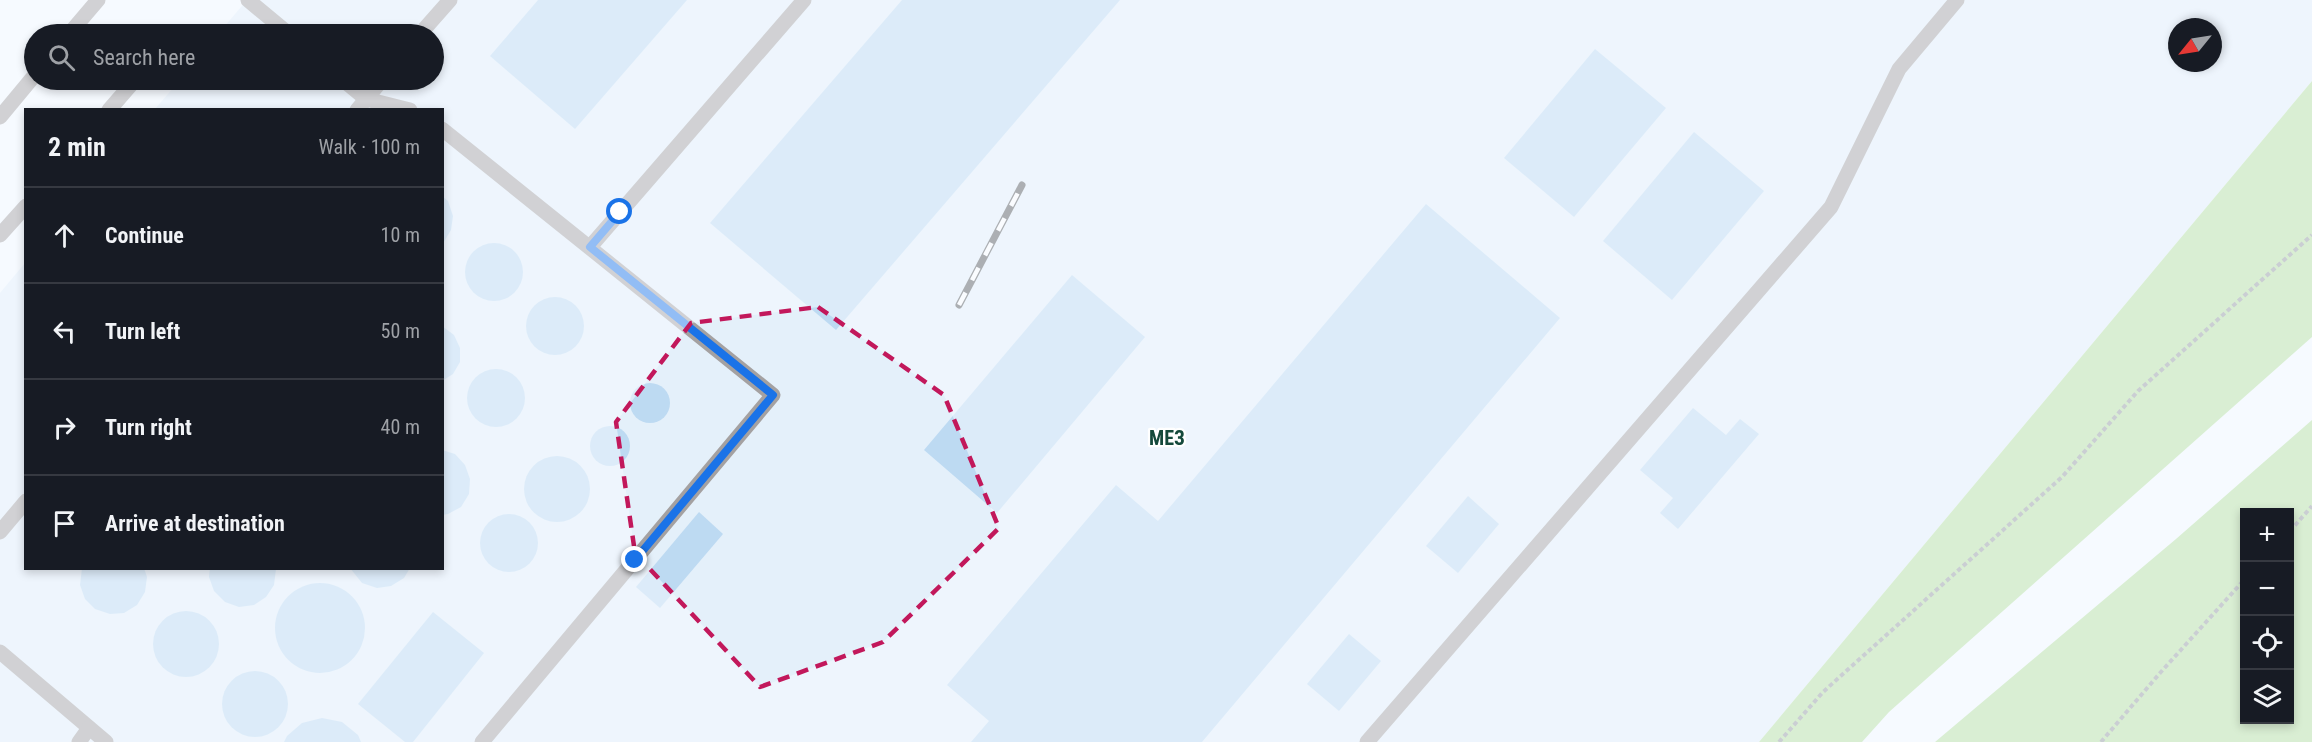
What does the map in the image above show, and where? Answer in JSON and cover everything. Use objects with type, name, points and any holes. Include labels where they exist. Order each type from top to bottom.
[{"type":"street","points":[[78,24],[98,0]]},
{"type":"street","points":[[248,0],[277,24]]},
{"type":"street","points":[[429,24],[450,0]]},
{"type":"street","points":[[590,247],[804,0]]},
{"type":"street","points":[[1367,742],[1831,207],[1899,69],[1958,0]]},
{"type":"street","points":[[0,117],[24,88]]},
{"type":"street","points":[[111,108],[126,90]]},
{"type":"street","points":[[350,90],[361,104],[394,108]]},
{"type":"street","points":[[361,104],[373,90]]},
{"type":"street","points":[[444,131],[773,395],[482,742]]},
{"type":"street","points":[[0,236],[24,208]]},
{"type":"street","points":[[0,532],[24,503]]},
{"type":"street","points":[[0,652],[106,742]]},
{"type":"street","points":[[79,742],[89,728]]},
{"type":"path","points":[[1779,742],[1823,692],[2062,477],[2138,391],[2312,235]]},
{"type":"path","points":[[2294,526],[2312,506]]},
{"type":"path","points":[[2101,742],[2240,584]]},
{"type":"highlighted area","points":[[818,307],[944,395],[999,528],[883,642],[760,687],[635,553],[616,422],[691,323]]},
{"type":"shaded area","points":[[247,0],[2312,0],[2312,81],[1759,742],[0,742],[0,293],[24,264],[24,570],[444,570],[444,108],[156,108],[171,90],[444,90],[444,24],[227,24]]},
{"type":"green space","points":[[2312,81],[2312,337],[1889,712],[1862,742],[1759,742]]},
{"type":"green space","points":[[2312,420],[2312,742],[1935,742],[2176,539]]},
{"type":"building","points":[[538,0],[687,0],[575,129],[490,56]]},
{"type":"building","points":[[902,0],[1120,0],[836,330],[710,223]]},
{"type":"building","points":[[1595,49],[1666,108],[1574,217],[1504,158]]},
{"type":"building","points":[[1694,132],[1764,191],[1672,300],[1603,241]]},
{"type":"building","points":[[444,198],[448,201],[453,216],[451,230],[444,242]]},
{"type":"building","points":[[1426,204],[1560,318],[1202,742],[971,742],[989,721],[947,685],[1116,485],[1158,521]]},
{"type":"building","points":[[494,243],[505,245],[518,256],[523,272],[521,283],[510,296],[494,301],[483,299],[470,288],[465,272],[467,261],[478,248]]},
{"type":"building","points":[[1072,275],[1145,337],[997,513],[924,450]]},
{"type":"building","points":[[555,297],[566,299],[579,310],[584,326],[582,337],[571,350],[555,355],[544,353],[531,342],[526,326],[528,315],[539,302]]},
{"type":"building","points":[[444,328],[454,335],[460,348],[460,362],[453,374],[444,380]]},
{"type":"building","points":[[496,369],[507,371],[520,382],[525,398],[523,409],[512,422],[496,427],[485,425],[472,414],[467,398],[469,387],[480,374]]},
{"type":"building","points":[[650,383],[664,389],[670,403],[664,417],[650,423],[636,417],[630,403],[636,389]]},
{"type":"building","points":[[1693,408],[1726,435],[1740,419],[1759,434],[1678,529],[1660,513],[1673,498],[1640,470]]},
{"type":"building","points":[[610,426],[624,432],[630,446],[624,460],[610,466],[596,460],[590,446],[596,432]]},
{"type":"building","points":[[444,451],[455,454],[465,465],[470,479],[469,494],[461,507],[444,515]]},
{"type":"building","points":[[551,456],[563,456],[575,461],[585,471],[590,489],[588,502],[575,517],[563,522],[551,522],[539,517],[529,507],[524,495],[524,483],[529,471],[539,461]]},
{"type":"building","points":[[1468,496],[1499,524],[1458,573],[1426,546]]},
{"type":"building","points":[[699,512],[723,534],[660,608],[636,587]]},
{"type":"building","points":[[509,514],[520,516],[533,527],[538,543],[536,554],[525,567],[509,572],[498,570],[485,559],[480,543],[482,532],[493,519]]},
{"type":"building","points":[[82,570],[145,570],[147,577],[145,592],[137,605],[124,613],[110,614],[95,609],[85,599],[80,585]]},
{"type":"building","points":[[210,570],[276,570],[274,585],[266,597],[254,605],[239,607],[225,602],[214,591],[209,577]]},
{"type":"building","points":[[352,570],[409,570],[404,578],[391,586],[377,588],[362,583]]},
{"type":"building","points":[[320,583],[337,587],[352,596],[361,611],[365,628],[361,645],[352,660],[337,669],[320,673],[303,669],[288,660],[279,645],[275,628],[279,611],[288,596],[303,587]]},
{"type":"building","points":[[180,611],[192,611],[204,616],[214,626],[219,644],[217,657],[204,672],[192,677],[180,677],[168,672],[158,662],[153,650],[153,638],[158,626],[168,616]]},
{"type":"building","points":[[433,612],[484,653],[413,742],[405,742],[358,704]]},
{"type":"building","points":[[1349,634],[1381,661],[1339,711],[1307,684]]},
{"type":"building","points":[[249,671],[261,671],[273,676],[283,686],[288,704],[286,717],[273,732],[261,737],[249,737],[237,732],[227,722],[222,710],[222,698],[227,686],[237,676]]},
{"type":"building","points":[[322,718],[342,722],[358,735],[361,742],[284,742],[287,736],[302,723]]},
{"type":"railway","points":[[959,305],[1022,185]]},
{"type":"district","name":"МЕЗ","points":[[1167,438]]},
{"type":"route","points":[[620,212],[590,247],[773,395],[635,560]]}]
